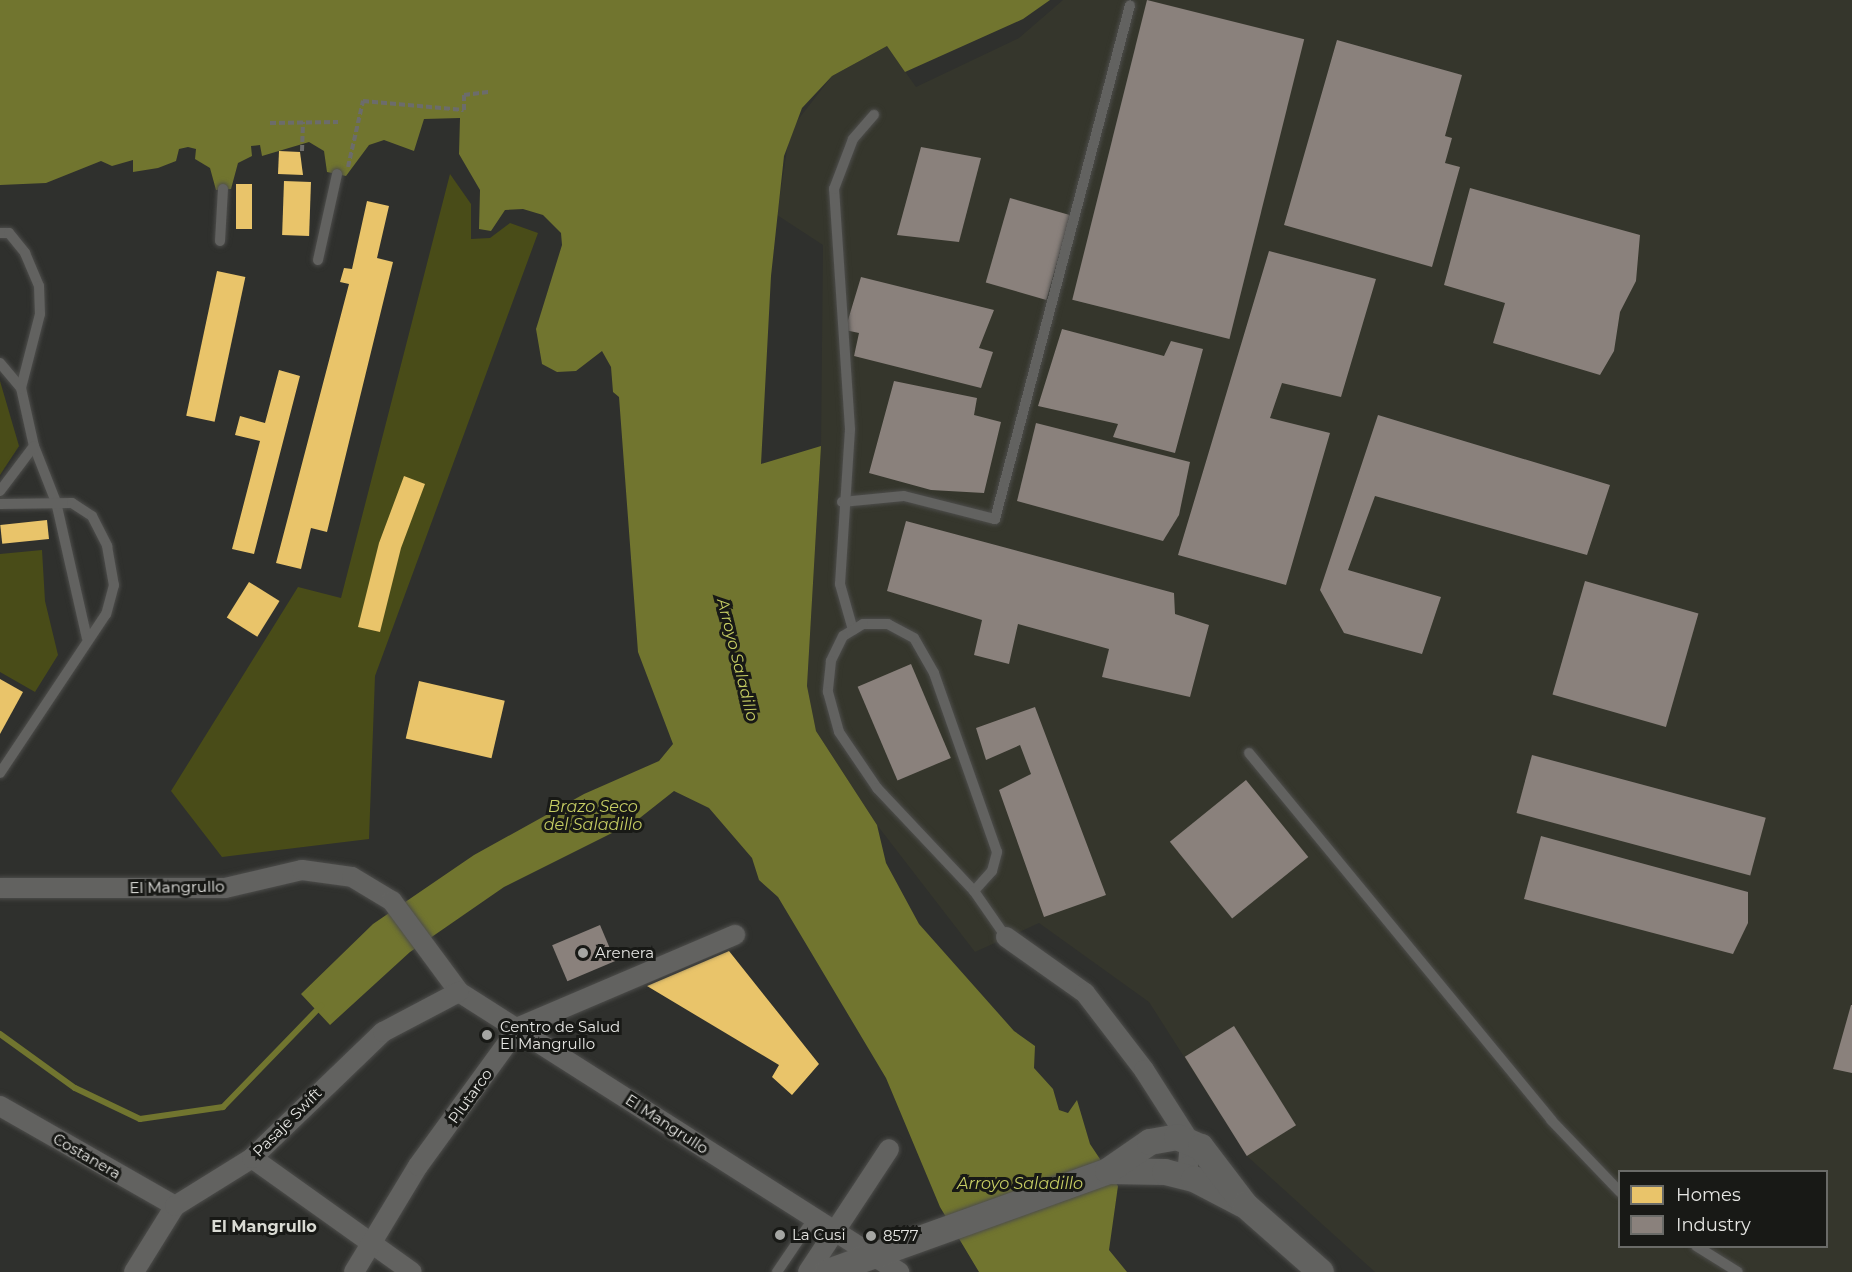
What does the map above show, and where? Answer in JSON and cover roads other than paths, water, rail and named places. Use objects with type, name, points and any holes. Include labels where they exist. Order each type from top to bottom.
[{"type":"street","name":"El Mangrullo","points":[[0,888],[225,888],[302,870],[352,877],[392,901],[459,992],[519,1028],[873,1257]]},
{"type":"street","points":[[519,1028],[735,935]]},
{"type":"street","points":[[1006,937],[1085,993],[1144,1070],[1164,1109],[1190,1142],[1222,1170],[1245,1205],[1321,1272]]},
{"type":"street","name":"Pasaje Swift","points":[[134,1272],[175,1206],[252,1158],[383,1032],[459,992]]},
{"type":"street","name":"Plutarco","points":[[354,1272],[418,1166],[519,1028]]},
{"type":"street","name":"Costanera","points":[[0,1106],[175,1206]]},
{"type":"street","points":[[1164,1109],[1160,1140],[1173,1174]]},
{"type":"street","points":[[828,1272],[1108,1171],[1160,1140],[1177,1137],[1190,1142]]},
{"type":"street","points":[[1173,1174],[1188,1166],[1190,1142]]},
{"type":"street","points":[[808,1272],[889,1149]]},
{"type":"street","points":[[252,1158],[371,1245],[412,1272]]},
{"type":"street","points":[[1108,1171],[1173,1174],[1245,1205]]},
{"type":"street","points":[[873,1257],[898,1272]]},
{"type":"lane","points":[[842,502],[904,496],[995,519],[1130,5]]},
{"type":"lane","points":[[853,630],[840,584],[842,502],[850,429],[834,189],[853,139],[874,115]]},
{"type":"lane","points":[[318,260],[342,175]]},
{"type":"lane","points":[[220,241],[223,189]]},
{"type":"lane","points":[[0,233],[9,233],[25,253],[39,286],[40,314],[21,388],[34,446],[56,502],[87,638]]},
{"type":"lane","points":[[0,363],[21,388]]},
{"type":"lane","points":[[0,491],[34,446]]},
{"type":"lane","points":[[0,504],[72,503],[92,516],[107,546],[114,585],[106,614],[87,638],[0,773]]},
{"type":"lane","points":[[974,891],[992,872],[997,852],[934,673],[914,638],[896,628],[863,624],[843,636],[831,661],[828,692],[839,732],[877,788],[974,891],[1006,937]]},
{"type":"lane","points":[[1249,753],[1551,1120],[1618,1190]]},
{"type":"lane","points":[[777,1272],[813,1219]]},
{"type":"lane","points":[[1699,1248],[1738,1272]]},
{"type":"water","name":"Arroyo Saladillo","points":[[0,0],[1050,0],[1023,19],[905,72],[887,46],[832,76],[802,108],[784,156],[771,276],[761,464],[821,446],[807,686],[816,731],[877,825],[886,863],[919,924],[1014,1031],[1035,1046],[1034,1068],[1053,1089],[1059,1110],[1068,1113],[1077,1100],[1090,1144],[1118,1186],[1109,1250],[1127,1272],[979,1272],[940,1207],[886,1078],[778,897],[759,880],[752,858],[709,808],[674,791],[636,821],[504,887],[410,952],[330,1025],[301,994],[373,924],[474,855],[584,794],[659,761],[673,744],[638,652],[619,397],[613,392],[611,367],[602,351],[576,371],[557,372],[542,364],[536,329],[562,245],[561,233],[543,215],[523,209],[505,210],[491,231],[479,229],[480,190],[459,154],[460,118],[424,119],[414,151],[384,140],[369,145],[346,176],[327,172],[324,151],[309,142],[262,156],[260,145],[251,146],[252,156],[238,163],[231,189],[216,190],[210,168],[195,159],[196,149],[188,147],[179,149],[176,161],[158,168],[133,172],[133,160],[112,166],[101,161],[46,183],[0,185]]},
{"type":"waterway","name":"Brazo Seco del Saladillo","points":[[0,1034],[75,1088],[140,1119],[223,1107],[321,1006]]},
{"type":"place","name":"Arenera","points":[[583,953]]},
{"type":"place","name":"Centro de Salud El Mangrullo","points":[[487,1035]]},
{"type":"place","name":"La Cusi","points":[[780,1235]]},
{"type":"place","name":"8577","points":[[871,1236]]},
{"type":"district","name":"El Mangrullo","points":[[264,1227]]}]
